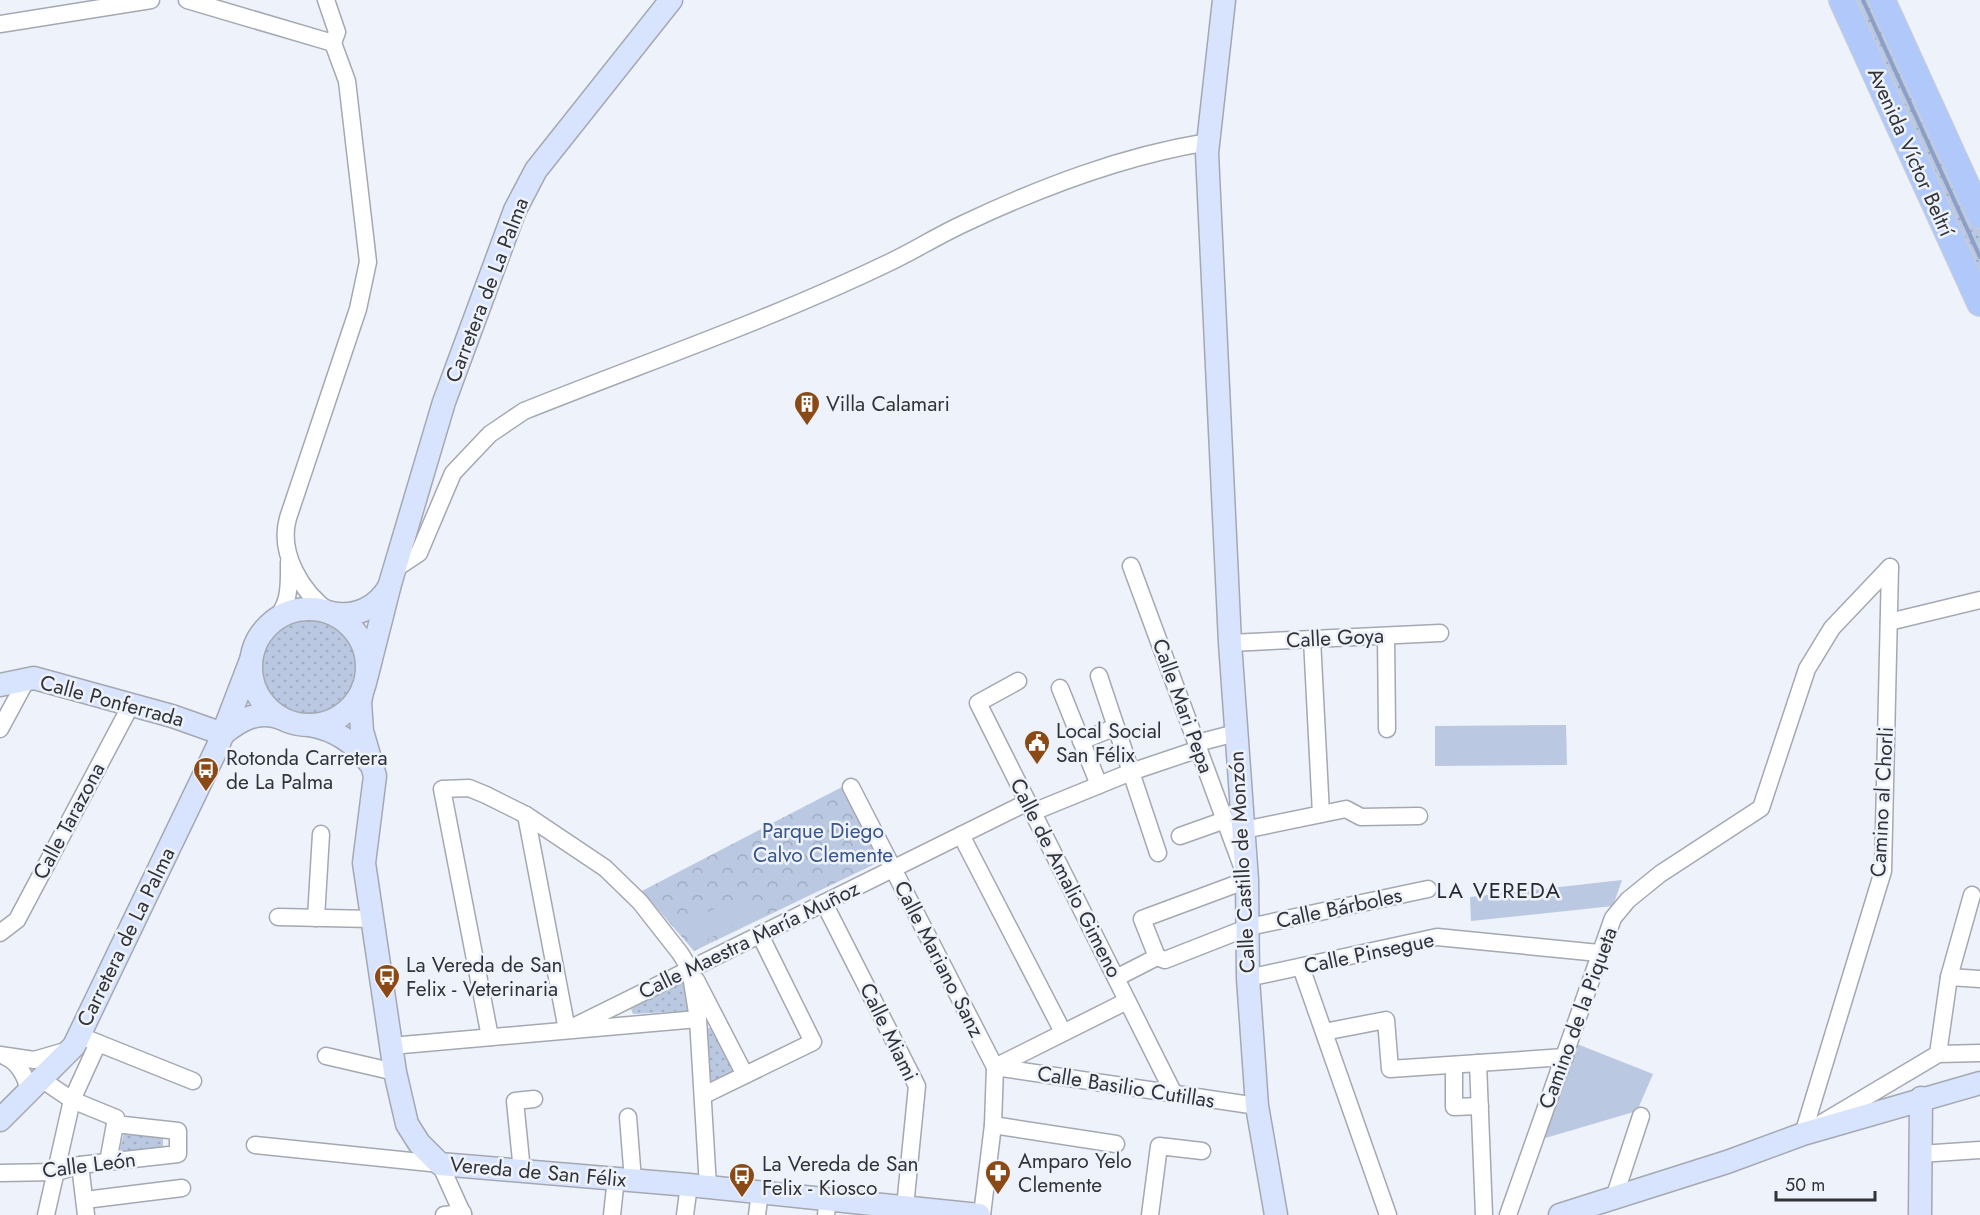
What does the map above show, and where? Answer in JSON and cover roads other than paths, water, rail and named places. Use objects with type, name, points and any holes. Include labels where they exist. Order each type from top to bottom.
[{"type":"main road","name":"Carretera de La Palma","points":[[365,682],[392,577],[444,402],[514,210],[536,170],[671,0]]},
{"type":"main road","name":"Calle Castillo de Monzón","points":[[1224,0],[1208,142],[1236,733],[1235,825],[1247,880],[1248,978],[1257,1106],[1276,1215]]},
{"type":"main road","name":"Avenida Víctor Beltrí","points":[[1842,0],[1980,303]]},
{"type":"main road","name":"Avenida Víctor Beltrí","points":[[1882,0],[1980,215]]},
{"type":"main road","name":"Carretera de La Palma","points":[[330,612],[349,615],[359,613],[381,599],[392,577]]},
{"type":"main road","points":[[281,718],[267,707],[257,693],[252,677],[251,660],[260,635],[272,621],[286,613],[302,609],[330,612],[348,623],[358,636],[365,651],[365,682],[350,708],[337,718],[321,723],[305,724]]},
{"type":"main road","name":"Carretera de La Palma","points":[[0,1120],[84,1041],[223,734],[251,660]]},
{"type":"main road","name":"Calle Ponferrada","points":[[0,685],[34,678],[223,734]]},
{"type":"main road","name":"Vereda de San Félix","points":[[365,682],[361,722],[375,780],[364,863],[395,1072],[407,1124],[419,1143],[440,1164],[760,1192],[827,1207],[900,1209],[980,1215]]},
{"type":"main road","points":[[223,734],[249,717],[264,714],[329,730],[348,740],[372,766]]},
{"type":"main road","points":[[1560,1215],[1727,1162],[1803,1134],[1921,1098],[1980,1083]]},
{"type":"main road","points":[[1920,1215],[1921,1098]]},
{"type":"street","points":[[0,24],[151,0]]},
{"type":"street","points":[[187,0],[333,43]]},
{"type":"street","points":[[272,621],[282,612],[286,602],[289,555],[286,527],[358,309],[368,262],[347,81],[333,43],[337,32],[326,0]]},
{"type":"street","points":[[392,577],[419,553],[453,472],[490,434],[524,411],[800,301],[886,264],[960,225],[1031,193],[1107,166],[1208,142]]},
{"type":"street","points":[[289,555],[306,591],[330,612]]},
{"type":"street","name":"Calle Mari Pepa","points":[[1131,566],[1198,746],[1235,825]]},
{"type":"street","name":"Camino al Chorli","points":[[1803,1134],[1883,871],[1890,567]]},
{"type":"street","name":"Camino de la Piqueta","points":[[1508,1215],[1613,918],[1628,900],[1659,874],[1761,808],[1807,669],[1832,628],[1890,567]]},
{"type":"street","points":[[1889,622],[1980,600]]},
{"type":"street","name":"Calle Goya","points":[[1230,643],[1440,633]]},
{"type":"street","points":[[1386,636],[1386,729]]},
{"type":"street","points":[[1312,639],[1321,814]]},
{"type":"street","points":[[1099,676],[1158,853]]},
{"type":"street","points":[[0,729],[27,679]]},
{"type":"street","name":"Calle de Amalio Gimeno","points":[[1018,681],[978,703],[1174,1094]]},
{"type":"street","points":[[1060,688],[1100,785]]},
{"type":"street","name":"Calle Tarazona","points":[[0,933],[17,920],[131,705]]},
{"type":"street","points":[[1081,741],[1116,727]]},
{"type":"street","name":"Calle Maestra María Muñoz","points":[[567,1030],[961,835],[1030,807],[1100,785],[1236,733]]},
{"type":"street","name":"Calle Mariano Sanz","points":[[851,787],[995,1067]]},
{"type":"street","points":[[490,1037],[442,789],[469,788],[526,815],[605,868],[640,902],[690,969],[745,1075]]},
{"type":"street","points":[[1180,836],[1235,825],[1346,810],[1361,817],[1419,816]]},
{"type":"street","points":[[526,815],[567,1030]]},
{"type":"street","points":[[316,918],[321,834]]},
{"type":"street","points":[[961,835],[1063,1032]]},
{"type":"street","points":[[1157,957],[1142,919],[1247,880]]},
{"type":"street","name":"Calle Bárboles","points":[[1116,978],[1157,957],[1165,960],[1249,927],[1428,889]]},
{"type":"street","points":[[1938,1054],[1949,977],[1972,895]]},
{"type":"street","name":"Calle Miami","points":[[824,903],[917,1086],[900,1209]]},
{"type":"street","points":[[278,917],[372,919]]},
{"type":"street","points":[[704,1095],[813,1042],[760,935]]},
{"type":"street","name":"Calle Pinsegue","points":[[1248,978],[1437,936],[1599,953]]},
{"type":"street","points":[[1301,967],[1388,1215]]},
{"type":"street","points":[[685,1215],[698,1186],[704,1095],[698,1019],[690,969]]},
{"type":"street","points":[[1949,977],[1980,979]]},
{"type":"street","points":[[980,1215],[993,1125],[995,1067],[1127,1000]]},
{"type":"street","name":"Calle Maestra María Muñoz","points":[[391,1046],[698,1019]]},
{"type":"street","points":[[1323,1032],[1386,1020],[1390,1069],[1564,1057]]},
{"type":"street","points":[[3,1056],[43,1059],[84,1041],[193,1081]]},
{"type":"street","points":[[46,1215],[84,1041]]},
{"type":"street","points":[[1803,1134],[1938,1054],[1980,1053]]},
{"type":"street","points":[[3,1056],[17,1065],[27,1085],[116,1118],[108,1162]]},
{"type":"street","points":[[326,1056],[395,1072]]},
{"type":"street","points":[[1478,1063],[1484,1215]]},
{"type":"street","points":[[1454,1065],[1454,1107],[1480,1106]]},
{"type":"street","name":"Calle Basilio Cutillas","points":[[995,1067],[1257,1106]]},
{"type":"street","points":[[522,1171],[515,1101],[534,1099]]},
{"type":"street","points":[[1614,1198],[1641,1116]]},
{"type":"street","points":[[612,1215],[624,1179],[628,1117]]},
{"type":"street","name":"Calle León","points":[[0,1173],[57,1172],[81,1165],[178,1154],[178,1131],[115,1124]]},
{"type":"street","points":[[993,1125],[1116,1143]]},
{"type":"street","points":[[255,1145],[440,1164],[463,1214],[444,1215]]},
{"type":"street","points":[[1150,1215],[1159,1146],[1202,1151]]},
{"type":"street","points":[[1920,1154],[1980,1150]]},
{"type":"street","points":[[81,1165],[86,1208],[182,1188]]},
{"type":"street","points":[[757,1215],[760,1192]]},
{"type":"waterway","points":[[1863,0],[1980,257]]},
{"type":"place","name":"Villa Calamari","points":[[807,427]]},
{"type":"place","name":"Local Social San Félix","points":[[1037,766]]},
{"type":"place","name":"Rotonda Carretera de La Palma","points":[[206,793]]},
{"type":"place","name":"La Vereda de San Felix - Veterinaria","points":[[387,1000]]},
{"type":"place","name":"Amparo Yelo Clemente","points":[[998,1196]]},
{"type":"place","name":"La Vereda de San Felix - Kiosco","points":[[742,1199]]},
{"type":"district","name":"LA VEREDA","points":[[1499,890]]},
{"type":"park label","name":"Parque Diego Calvo Clemente","points":[[823,843]]}]
